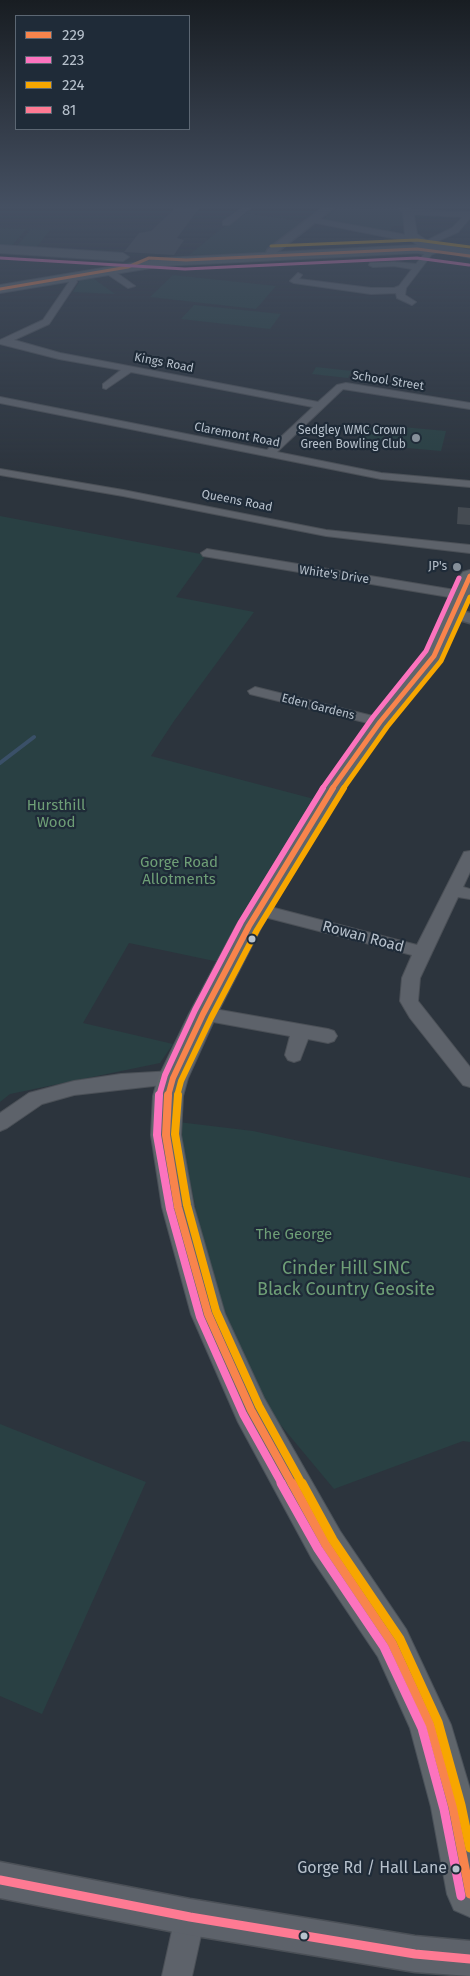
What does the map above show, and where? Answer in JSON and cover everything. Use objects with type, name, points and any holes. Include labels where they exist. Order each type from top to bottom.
[{"type":"main road","points":[[465,594],[434,656],[380,722],[322,804],[259,910],[203,1014],[173,1078],[168,1096],[166,1135],[178,1207],[208,1314],[251,1410],[326,1545],[392,1643],[430,1725],[453,1807],[470,1894]]},
{"type":"street","points":[[3,342],[46,322],[62,298]]},
{"type":"street","points":[[404,298],[412,302]]},
{"type":"street","name":"Kings Road","points":[[3,342],[59,356],[319,405]]},
{"type":"street","points":[[106,386],[129,369]]},
{"type":"street","name":"School Street","points":[[268,455],[340,387],[346,386],[470,406]]},
{"type":"street","name":"Claremont Road","points":[[0,400],[268,455],[381,476],[470,484]]},
{"type":"street","name":"Queens Road","points":[[0,472],[123,493],[326,533],[470,550]]},
{"type":"street","name":"White's Drive","points":[[207,553],[278,566],[465,594]]},
{"type":"street","name":"Eden Gardens","points":[[255,691],[380,722]]},
{"type":"street","name":"Rowan Road","points":[[259,910],[422,952],[470,856]]},
{"type":"street","points":[[453,890],[470,894]]},
{"type":"street","points":[[422,952],[411,978],[409,1001],[416,1013],[470,1080]]},
{"type":"street","points":[[203,1014],[328,1036]]},
{"type":"street","points":[[294,1055],[301,1031]]},
{"type":"street","points":[[0,1123],[36,1098],[65,1090],[121,1081],[173,1078]]},
{"type":"street","points":[[0,1880],[190,1917],[415,1954],[470,1959]]},
{"type":"street","points":[[177,1976],[190,1917]]},
{"type":"green space","points":[[161,298],[265,298],[256,309]]},
{"type":"green space","points":[[194,305],[281,314],[270,329],[181,319]]},
{"type":"green space","points":[[316,367],[352,371],[348,378],[312,374]]},
{"type":"green space","points":[[363,426],[387,428],[380,446],[354,445]]},
{"type":"green space","name":"Sedgley WMC Crown Green Bowling Club","points":[[391,426],[446,431],[441,451],[385,446]]},
{"type":"green space","points":[[0,516],[206,555],[176,597],[254,612],[174,721],[151,756],[314,799],[219,962],[129,943],[83,1023],[173,1044],[160,1063],[10,1094],[0,1102]]},
{"type":"green space","name":"The George","points":[[178,1122],[253,1131],[470,1178],[470,1442],[463,1441],[334,1489],[259,1399],[207,1264]]},
{"type":"green space","points":[[0,1424],[146,1482],[42,1714],[0,1696]]},
{"type":"building","points":[[458,507],[470,508],[470,525],[457,524]]},
{"type":"waterway","points":[[0,763],[34,737]]},
{"type":"transit line","name":"229","points":[[470,576],[434,656],[380,722],[322,804],[249,926],[203,1014],[173,1078],[168,1096],[166,1135],[178,1207],[208,1314],[251,1410],[326,1545],[392,1643],[430,1725],[453,1807],[470,1894]]},
{"type":"transit line","name":"223","points":[[459,578],[426,651],[373,717],[315,799],[241,922],[195,1010],[165,1075],[159,1095],[157,1135],[170,1209],[200,1317],[243,1414],[318,1549],[384,1647],[422,1728],[444,1809],[461,1896]]},
{"type":"transit line","name":"224","points":[[470,597],[441,661],[387,727],[329,809],[257,930],[211,1018],[181,1081],[177,1097],[175,1134],[187,1205],[216,1311],[259,1406],[333,1540],[400,1639],[438,1722],[461,1805],[470,1848]]},
{"type":"transit line","name":"81","points":[[0,1880],[190,1917],[415,1954],[470,1959]]},
{"type":"place","name":"Sedgley WMC Crown Green Bowling Club","points":[[416,438]]},
{"type":"place","name":"JP's","points":[[457,567]]},
{"type":"place","name":"Gorge Rd / Hall Lane","points":[[456,1869]]},
{"type":"park label","name":"Hursthill Wood","points":[[56,814]]},
{"type":"park label","name":"Gorge Road Allotments","points":[[179,872]]},
{"type":"park label","name":"Cinder Hill SINC Black Country Geosite","points":[[346,1279]]}]
